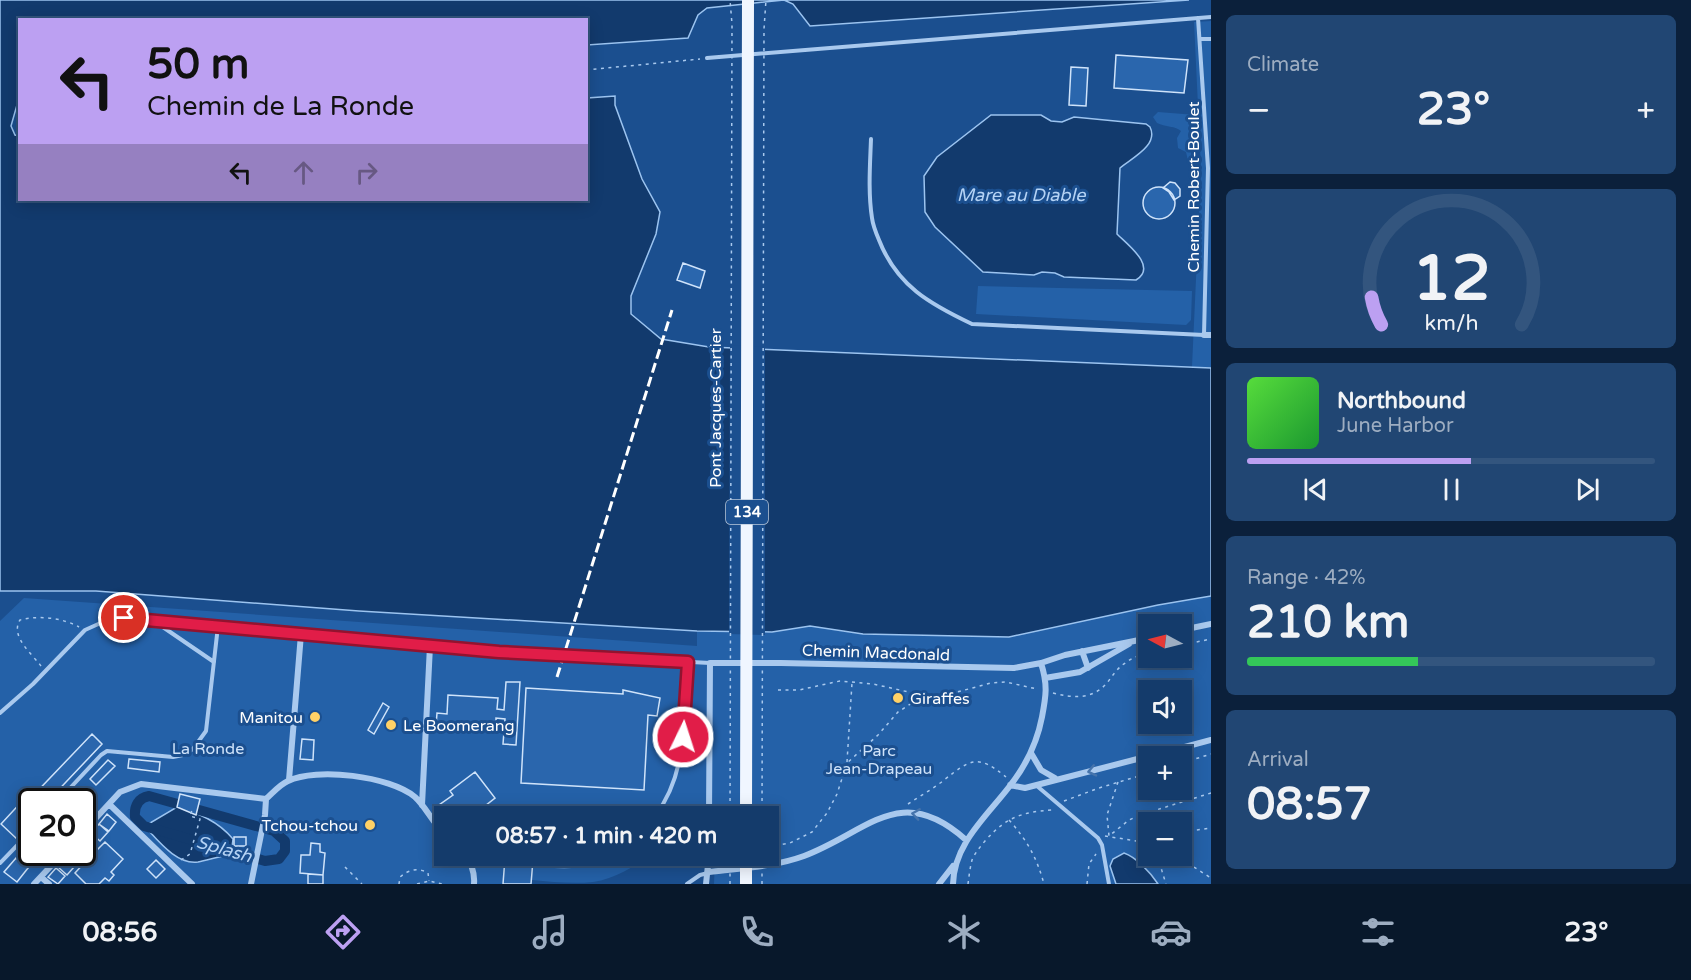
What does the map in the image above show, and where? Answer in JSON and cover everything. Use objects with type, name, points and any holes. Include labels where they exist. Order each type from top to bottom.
[{"type":"main road","name":"Pont Jacques-Cartier","points":[[746,806],[748,0]]},
{"type":"main road","points":[[746,866],[746,884]]},
{"type":"street","points":[[1192,628],[1211,624]]},
{"type":"street","points":[[290,780],[301,634]]},
{"type":"street","name":"Chemin Macdonald","points":[[710,663],[1014,668],[1138,640]]},
{"type":"street","name":"Chemin Macdonald","points":[[1045,678],[1080,672],[1135,641]]},
{"type":"street","points":[[422,805],[430,646]]},
{"type":"street","points":[[1082,651],[1088,668]]},
{"type":"street","points":[[709,806],[710,663]]},
{"type":"street","points":[[939,884],[954,865],[966,840],[1010,785],[1031,753],[1041,722],[1047,692],[1041,663]]},
{"type":"street","points":[[1188,746],[1211,740]]},
{"type":"street","points":[[1031,753],[1041,770],[1055,778]]},
{"type":"street","points":[[1010,785],[1024,788],[1055,778],[1138,759]]},
{"type":"street","points":[[250,884],[265,815],[266,799],[290,780],[303,776],[349,774],[365,777],[401,789],[414,796],[434,823]]},
{"type":"street","points":[[96,818],[120,792],[141,784],[266,799]]},
{"type":"street","points":[[109,804],[192,884]]},
{"type":"street","points":[[709,872],[789,861],[897,812],[933,817],[948,824],[966,840]]},
{"type":"street","points":[[953,884],[954,865]]},
{"type":"street","points":[[34,884],[51,866]]},
{"type":"street","points":[[472,866],[475,877],[474,884]]},
{"type":"street","points":[[706,884],[709,866]]},
{"type":"street","points":[[41,877],[49,884]]},
{"type":"street","points":[[180,884],[185,878]]},
{"type":"lane","points":[[707,58],[1211,17]]},
{"type":"lane","name":"Chemin Robert-Boulet","points":[[1197,18],[1208,168],[1207,335]]},
{"type":"lane","points":[[1200,39],[1211,39]]},
{"type":"lane","points":[[871,140],[869,196],[872,221],[882,247],[893,268],[910,289],[940,309],[972,324],[1207,335]]},
{"type":"lane","points":[[0,713],[85,630],[105,621],[124,618],[430,646],[710,663]]},
{"type":"lane","points":[[153,621],[214,662]]},
{"type":"lane","points":[[70,788],[107,751],[173,757],[183,755],[193,749],[206,731],[219,626]]},
{"type":"lane","points":[[662,806],[673,786],[681,757],[688,662]]},
{"type":"lane","points":[[1036,785],[1098,837],[1102,845],[1109,884]]},
{"type":"lane","points":[[0,863],[18,844]]},
{"type":"lane","points":[[552,866],[576,866]]},
{"type":"lane","points":[[687,884],[709,872]]},
{"type":"path","name":"Pont Jacques-Cartier","points":[[730,0],[732,62],[730,806]]},
{"type":"path","points":[[762,806],[764,29],[766,0]]},
{"type":"path","points":[[588,70],[707,58]]},
{"type":"path","points":[[45,671],[21,641],[17,632],[20,620],[27,618],[58,620],[85,630]]},
{"type":"path","points":[[1192,643],[1211,639]]},
{"type":"path","points":[[778,690],[799,690],[828,683],[852,682],[873,684],[923,696],[946,695],[992,683],[1006,682],[1076,698],[1102,688],[1115,671],[1129,660],[1138,657]]},
{"type":"path","points":[[779,845],[806,836],[817,827],[828,813],[837,794],[847,763],[852,682]]},
{"type":"path","points":[[847,763],[878,735],[898,712],[923,696]]},
{"type":"path","points":[[1192,760],[1211,754]]},
{"type":"path","points":[[897,812],[944,780],[960,766],[970,762],[981,762],[992,767],[1005,776],[1010,785]]},
{"type":"path","points":[[1057,804],[1138,776]]},
{"type":"path","points":[[1109,836],[1107,815],[1118,782]]},
{"type":"path","points":[[1109,836],[1129,820],[1140,815],[1211,793]]},
{"type":"path","points":[[968,884],[972,862],[978,849],[994,830],[1016,816],[1062,808]]},
{"type":"path","points":[[172,865],[190,854],[200,819],[190,816],[192,810]]},
{"type":"path","points":[[1009,819],[1027,841],[1044,884]]},
{"type":"path","points":[[1192,831],[1211,828]]},
{"type":"path","points":[[1098,837],[1109,836],[1138,841]]},
{"type":"path","points":[[1087,884],[1089,864],[1102,845]]},
{"type":"path","points":[[730,866],[730,884]]},
{"type":"path","points":[[762,866],[762,884]]},
{"type":"path","points":[[1160,866],[1166,884]]},
{"type":"path","points":[[1192,866],[1211,878]]},
{"type":"path","points":[[345,867],[362,884]]},
{"type":"path","points":[[399,884],[403,874],[416,870],[428,873],[429,881]]},
{"type":"path","points":[[417,884],[429,881],[442,884]]},
{"type":"green space","points":[[1211,21],[1211,368],[1192,367],[1201,169],[1194,22]]},
{"type":"green space","points":[[1158,112],[1196,115],[1198,168],[1189,165],[1186,152],[1178,148],[1177,138],[1181,131],[1157,123],[1153,117]]},
{"type":"green space","points":[[978,286],[1192,291],[1191,320],[1186,325],[976,314]]},
{"type":"green space","points":[[1211,596],[1211,884],[714,884],[715,866],[779,866],[779,806],[434,806],[434,866],[634,866],[601,880],[570,883],[532,880],[531,884],[0,884],[0,621],[24,598],[697,646],[697,631],[772,632],[810,626],[861,634],[1009,637]]},
{"type":"water","points":[[0,0],[784,0],[707,8],[698,15],[688,38],[588,45],[588,18],[18,18],[18,102],[11,126],[15,135],[18,136],[18,201],[588,201],[588,98],[615,96],[615,105],[642,179],[660,212],[656,234],[631,296],[631,314],[661,339],[709,347],[1211,368],[1211,596],[1009,637],[863,634],[810,626],[772,632],[697,631],[359,611],[96,591],[0,591]]},
{"type":"water","points":[[784,0],[1189,0],[810,26],[793,4]]},
{"type":"water","name":"Mare au Diable","points":[[991,115],[1041,115],[1051,121],[1062,122],[1074,117],[1146,124],[1150,127],[1152,134],[1148,145],[1120,168],[1117,234],[1142,262],[1144,269],[1142,275],[1136,280],[1064,277],[1055,273],[1042,272],[1034,275],[983,272],[935,227],[925,212],[924,176],[937,157]]},
{"type":"water","points":[[177,807],[207,818],[221,827],[233,839],[231,855],[191,862],[177,857],[164,847],[148,830],[150,823]]},
{"type":"water","points":[[1124,853],[1133,858],[1138,862],[1138,866],[1143,866],[1158,884],[1116,884],[1110,866],[1113,859]]},
{"type":"pier","points":[[730,345],[765,347],[765,635],[729,634]]},
{"type":"building","points":[[1116,55],[1188,60],[1184,93],[1114,88]]},
{"type":"building","points":[[1071,67],[1088,68],[1086,106],[1069,105]]},
{"type":"building","points":[[1170,182],[1175,183],[1180,189],[1180,196],[1174,200],[1163,188]]},
{"type":"building","points":[[1159,187],[1170,192],[1175,203],[1170,214],[1159,219],[1148,214],[1143,203],[1148,192]]},
{"type":"building","points":[[683,263],[705,271],[700,288],[677,280]]},
{"type":"building","points":[[506,682],[520,682],[516,745],[503,744],[505,719],[496,718],[496,729],[436,726],[437,713],[447,714],[448,695],[498,698],[497,709],[504,710]]},
{"type":"building","points":[[526,688],[623,694],[623,690],[660,698],[657,716],[648,715],[644,790],[521,783]]},
{"type":"building","points":[[383,703],[389,707],[374,734],[368,730]]},
{"type":"building","points":[[92,734],[102,744],[60,788],[40,788]]},
{"type":"building","points":[[302,739],[314,740],[313,760],[300,759]]},
{"type":"building","points":[[129,759],[160,762],[159,772],[128,768]]},
{"type":"building","points":[[108,760],[115,766],[96,785],[90,779]]},
{"type":"building","points":[[475,772],[495,798],[485,806],[440,806],[453,795],[450,791]]},
{"type":"building","points":[[180,794],[200,799],[196,815],[177,807]]},
{"type":"building","points":[[18,806],[18,840],[1,824]]},
{"type":"building","points":[[107,814],[116,822],[109,831],[99,824]]},
{"type":"building","points":[[99,824],[108,832],[100,841],[96,837],[96,827]]},
{"type":"building","points":[[234,837],[246,837],[246,846],[234,846]]},
{"type":"building","points":[[105,842],[123,859],[111,872],[114,875],[109,881],[105,878],[99,884],[86,884],[75,873],[81,866],[96,866],[96,851]]},
{"type":"building","points":[[311,843],[320,844],[320,852],[325,853],[323,875],[300,873],[301,855],[310,855]]},
{"type":"building","points":[[16,858],[18,866],[28,868],[17,882],[4,872]]},
{"type":"building","points":[[156,860],[165,869],[156,878],[147,869]]},
{"type":"building","points":[[73,866],[74,867],[67,875],[58,867]]},
{"type":"building","points":[[504,866],[532,866],[531,884],[503,884]]},
{"type":"building","points":[[56,868],[65,876],[58,884],[48,877]]},
{"type":"building","points":[[308,874],[323,875],[323,884],[308,884]]},
{"type":"waterway","name":"Splash","points":[[149,796],[274,831],[285,841],[285,851],[279,859],[265,861],[144,826],[135,817],[135,809],[139,801],[149,796]]},
{"type":"railway","points":[[557,677],[672,310]]},
{"type":"place","name":"Giraffes","points":[[898,698]]},
{"type":"place","name":"Manitou","points":[[315,717]]},
{"type":"place","name":"Le Boomerang","points":[[391,725]]},
{"type":"place","name":"Tchou-tchou","points":[[370,825]]},
{"type":"route","points":[[124,618],[499,652],[688,662],[683,737]]},
{"type":"park label","name":"La Ronde","points":[[208,748]]},
{"type":"park label","name":"Parc Jean-Drapeau","points":[[879,759]]}]
